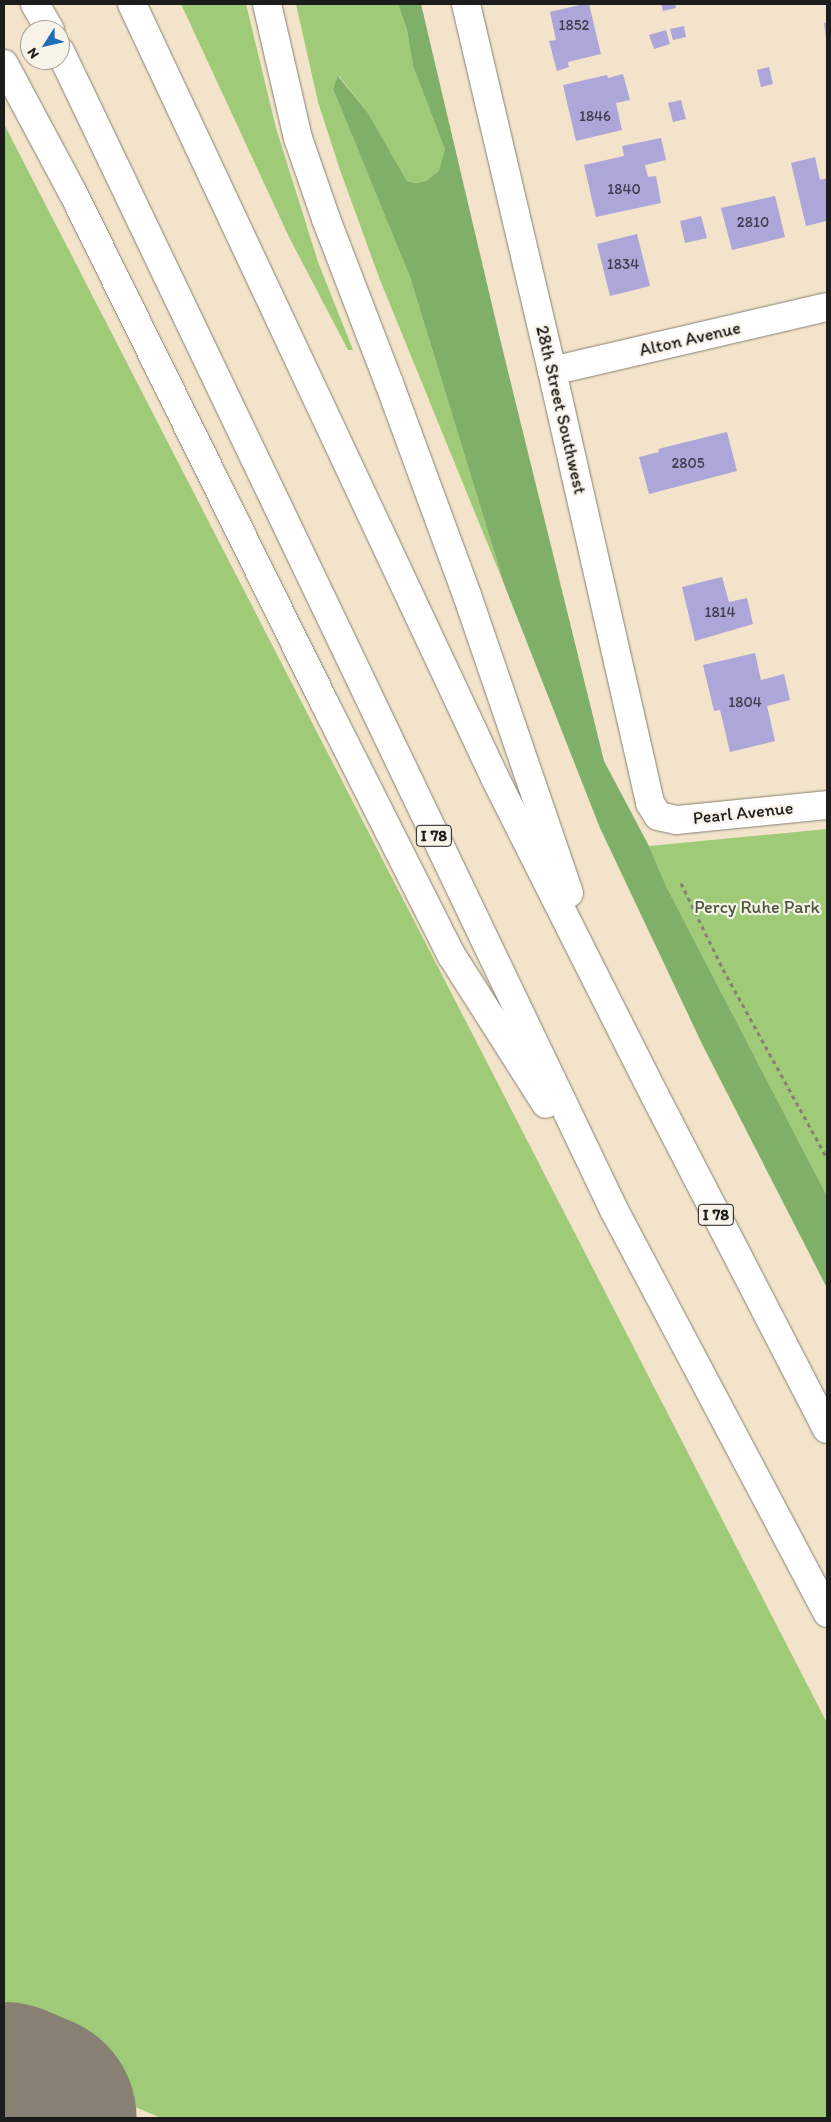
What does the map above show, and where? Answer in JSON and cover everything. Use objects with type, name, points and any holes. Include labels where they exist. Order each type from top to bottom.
[{"type":"main road","points":[[36,4],[45,20]]},
{"type":"main road","name":"I 78","points":[[132,4],[495,778],[607,1001],[827,1428]]},
{"type":"main road","points":[[267,4],[278,56],[304,156],[467,595],[607,1001]]},
{"type":"main road","name":"28th Street Southwest","points":[[466,4],[650,803],[658,816]]},
{"type":"main road","points":[[4,64],[73,193],[325,704],[452,956],[614,1210]]},
{"type":"main road","name":"I 78","points":[[69,70],[614,1210],[827,1613]]},
{"type":"main road","name":"Alton Avenue","points":[[552,372],[827,307]]},
{"type":"main road","name":"Pearl Avenue","points":[[658,816],[677,820],[827,804]]},
{"type":"path","points":[[681,883],[723,969],[827,1158]]},
{"type":"green space","points":[[181,4],[246,4],[276,128],[318,262],[353,350],[348,350],[289,237]]},
{"type":"green space","points":[[296,4],[398,4],[407,30],[413,66],[445,150],[440,171],[426,181],[416,183],[407,181],[368,113],[339,76],[333,89],[410,277],[504,584],[380,280],[340,170],[318,102]]},
{"type":"green space","points":[[398,4],[421,4],[501,343],[604,761],[649,846],[666,886],[827,1196],[827,1288],[704,1048],[600,828],[504,584],[410,277],[333,89],[338,76],[368,113],[407,181],[416,183],[426,181],[439,171],[445,150],[413,66],[407,30]]},
{"type":"green space","points":[[4,124],[827,1723],[827,2118],[161,2118],[4,2051]]},
{"type":"green space","name":"Percy Ruhe Park","points":[[827,829],[827,1196],[666,886],[649,846]]},
{"type":"building","points":[[589,4],[601,54],[568,62],[569,67],[557,71],[549,41],[556,40],[550,12]]},
{"type":"building","points":[[661,4],[675,4],[676,8],[663,11]]},
{"type":"building","points":[[827,22],[827,38],[826,38],[824,23]]},
{"type":"building","points":[[684,26],[686,37],[673,40],[670,29]]},
{"type":"building","points":[[666,30],[670,44],[654,49],[649,35]]},
{"type":"building","points":[[769,67],[773,84],[761,87],[757,70]]},
{"type":"building","points":[[623,74],[630,100],[616,103],[622,130],[576,141],[563,85],[607,75],[608,78]]},
{"type":"building","points":[[681,100],[686,119],[673,122],[668,103]]},
{"type":"building","points":[[661,138],[666,160],[645,165],[648,177],[656,176],[661,203],[596,217],[584,165],[624,156],[622,146]]},
{"type":"building","points":[[815,157],[820,180],[827,178],[827,221],[806,226],[791,163]]},
{"type":"building","points":[[775,196],[785,237],[732,250],[721,208]]},
{"type":"building","points":[[701,216],[707,238],[685,243],[680,221]]},
{"type":"building","points":[[637,234],[650,286],[610,296],[597,244]]},
{"type":"building","points":[[727,432],[737,471],[649,494],[639,457],[659,452],[658,449]]},
{"type":"building","points":[[722,577],[729,602],[747,598],[753,624],[695,641],[682,587]]},
{"type":"building","points":[[755,653],[761,680],[784,674],[790,700],[767,706],[775,741],[730,752],[720,710],[714,711],[703,665]]},
{"type":"runway","points":[[4,2106],[32,2118]]}]
